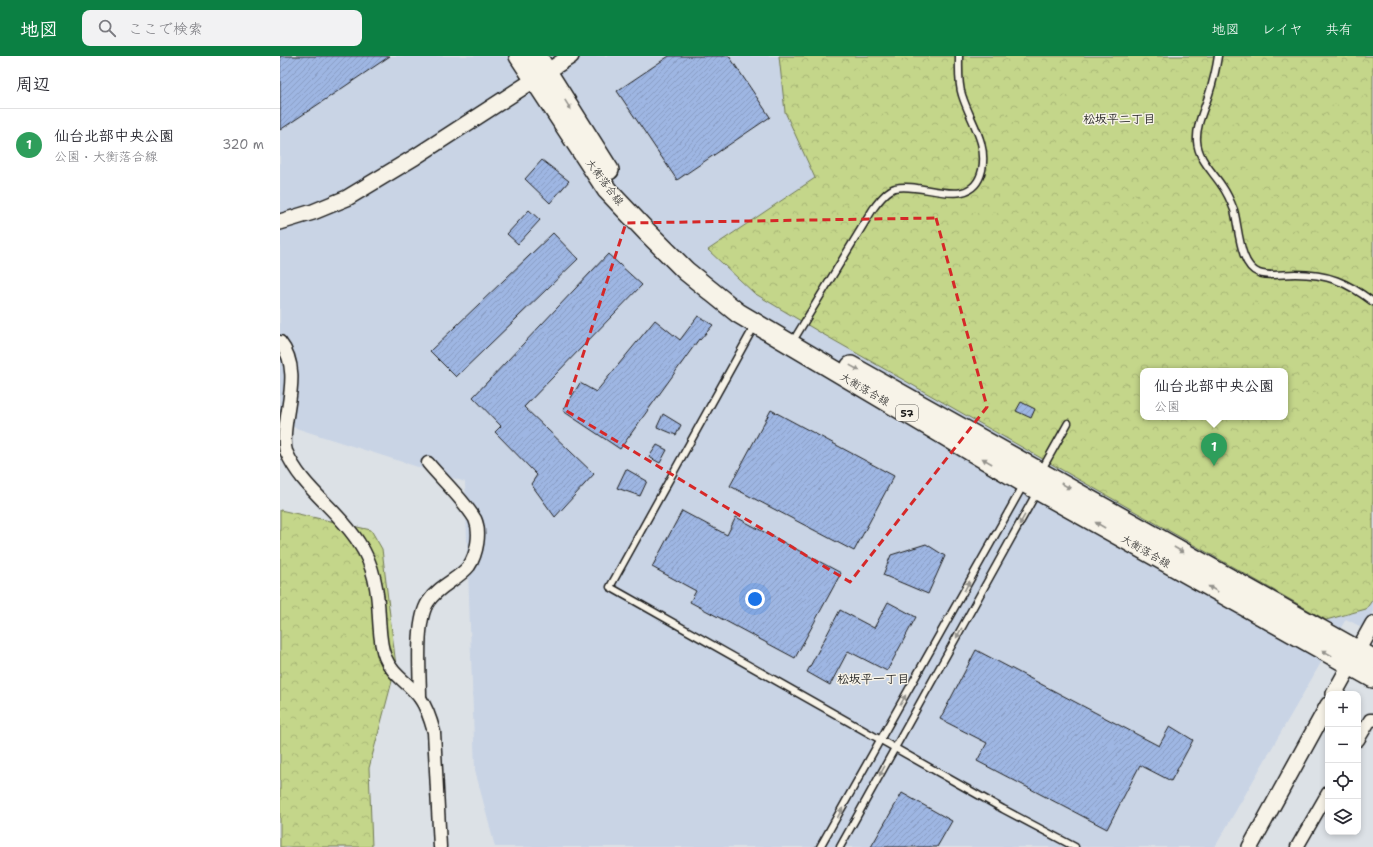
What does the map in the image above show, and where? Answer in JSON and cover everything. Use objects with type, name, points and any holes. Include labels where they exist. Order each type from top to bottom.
[{"type":"main road","name":"大衡落合線","points":[[519,56],[541,76],[618,183],[653,224],[692,262],[743,302],[796,336],[1035,480]]},
{"type":"main road","name":"大衡落合線","points":[[537,56],[541,76],[607,190],[686,271],[738,313],[755,324],[1035,480],[1360,658],[1373,678]]},
{"type":"street","points":[[280,222],[312,212],[347,198],[415,157],[572,56]]},
{"type":"street","points":[[280,342],[285,348],[290,364],[292,395],[286,422],[285,448],[292,465],[304,482],[358,541],[368,558],[378,596],[381,638],[385,657],[395,674],[420,698]]},
{"type":"street","points":[[428,463],[475,520],[478,538],[475,553],[468,567],[444,585],[428,602],[420,634],[420,698],[434,732],[440,847]]},
{"type":"street","points":[[1336,691],[1360,658],[1373,624]]},
{"type":"street","points":[[1250,847],[1325,710]]},
{"type":"street","points":[[1361,735],[1370,720],[1373,720]]},
{"type":"street","points":[[1298,847],[1325,798]]},
{"type":"lane","points":[[796,336],[873,209],[893,188],[914,187],[952,194],[974,188],[980,178],[984,152],[982,142],[962,95],[959,56]]},
{"type":"lane","points":[[1218,56],[1209,94],[1197,129],[1197,143],[1200,154],[1228,196],[1234,212],[1245,259],[1251,269],[1267,275],[1314,275],[1338,279],[1373,302]]},
{"type":"lane","points":[[755,324],[610,587],[1003,809],[1075,847]]},
{"type":"lane","points":[[820,847],[881,740],[1068,423]]},
{"type":"lane","points":[[840,847],[895,748],[1035,480]]},
{"type":"highlighted area","points":[[936,218],[987,407],[850,582],[565,410],[626,223]]},
{"type":"shaded area","points":[[280,56],[1373,56],[1373,633],[1346,619],[1215,847],[495,847],[475,770],[465,482],[280,423]]},
{"type":"green space","points":[[779,56],[1373,56],[1373,599],[1366,609],[1326,620],[821,333],[754,293],[708,250],[815,178],[785,112]]},
{"type":"green space","points":[[280,510],[371,530],[382,549],[396,666],[369,768],[372,847],[280,847]]},
{"type":"building","points":[[280,56],[390,56],[280,130]]},
{"type":"building","points":[[669,56],[729,56],[770,117],[677,180],[617,91]]},
{"type":"building","points":[[542,160],[569,181],[550,203],[525,179]]},
{"type":"building","points":[[529,210],[540,220],[518,244],[507,234]]},
{"type":"building","points":[[553,233],[578,259],[456,377],[430,351]]},
{"type":"building","points":[[608,254],[642,285],[524,407],[594,474],[555,517],[531,484],[537,475],[495,432],[501,426],[473,397]]},
{"type":"building","points":[[698,316],[713,325],[700,340],[699,339],[620,449],[563,411],[580,383],[596,392],[655,320],[680,340]]},
{"type":"building","points":[[1021,402],[1035,409],[1031,418],[1016,411]]},
{"type":"building","points":[[771,410],[894,476],[854,551],[730,486]]},
{"type":"building","points":[[663,414],[681,425],[676,435],[657,427]]},
{"type":"building","points":[[657,445],[667,450],[660,463],[649,457]]},
{"type":"building","points":[[626,469],[647,481],[640,496],[617,488]]},
{"type":"building","points":[[682,511],[727,535],[736,517],[841,573],[795,658],[690,602],[696,591],[652,567]]},
{"type":"building","points":[[926,544],[945,556],[928,594],[883,575],[891,555]]},
{"type":"building","points":[[888,602],[916,617],[887,671],[848,651],[830,685],[807,672],[840,610],[874,628]]},
{"type":"building","points":[[976,650],[1159,746],[1170,726],[1193,740],[1171,781],[1140,765],[1107,829],[977,761],[987,743],[940,719]]},
{"type":"building","points":[[902,793],[952,821],[937,847],[871,847]]},
{"type":"place","name":"仙台北部中央公園","points":[[1214,466]]},
{"type":"district","name":"松坂平二丁目","points":[[1119,119]]},
{"type":"district","name":"松坂平一丁目","points":[[873,679]]}]
